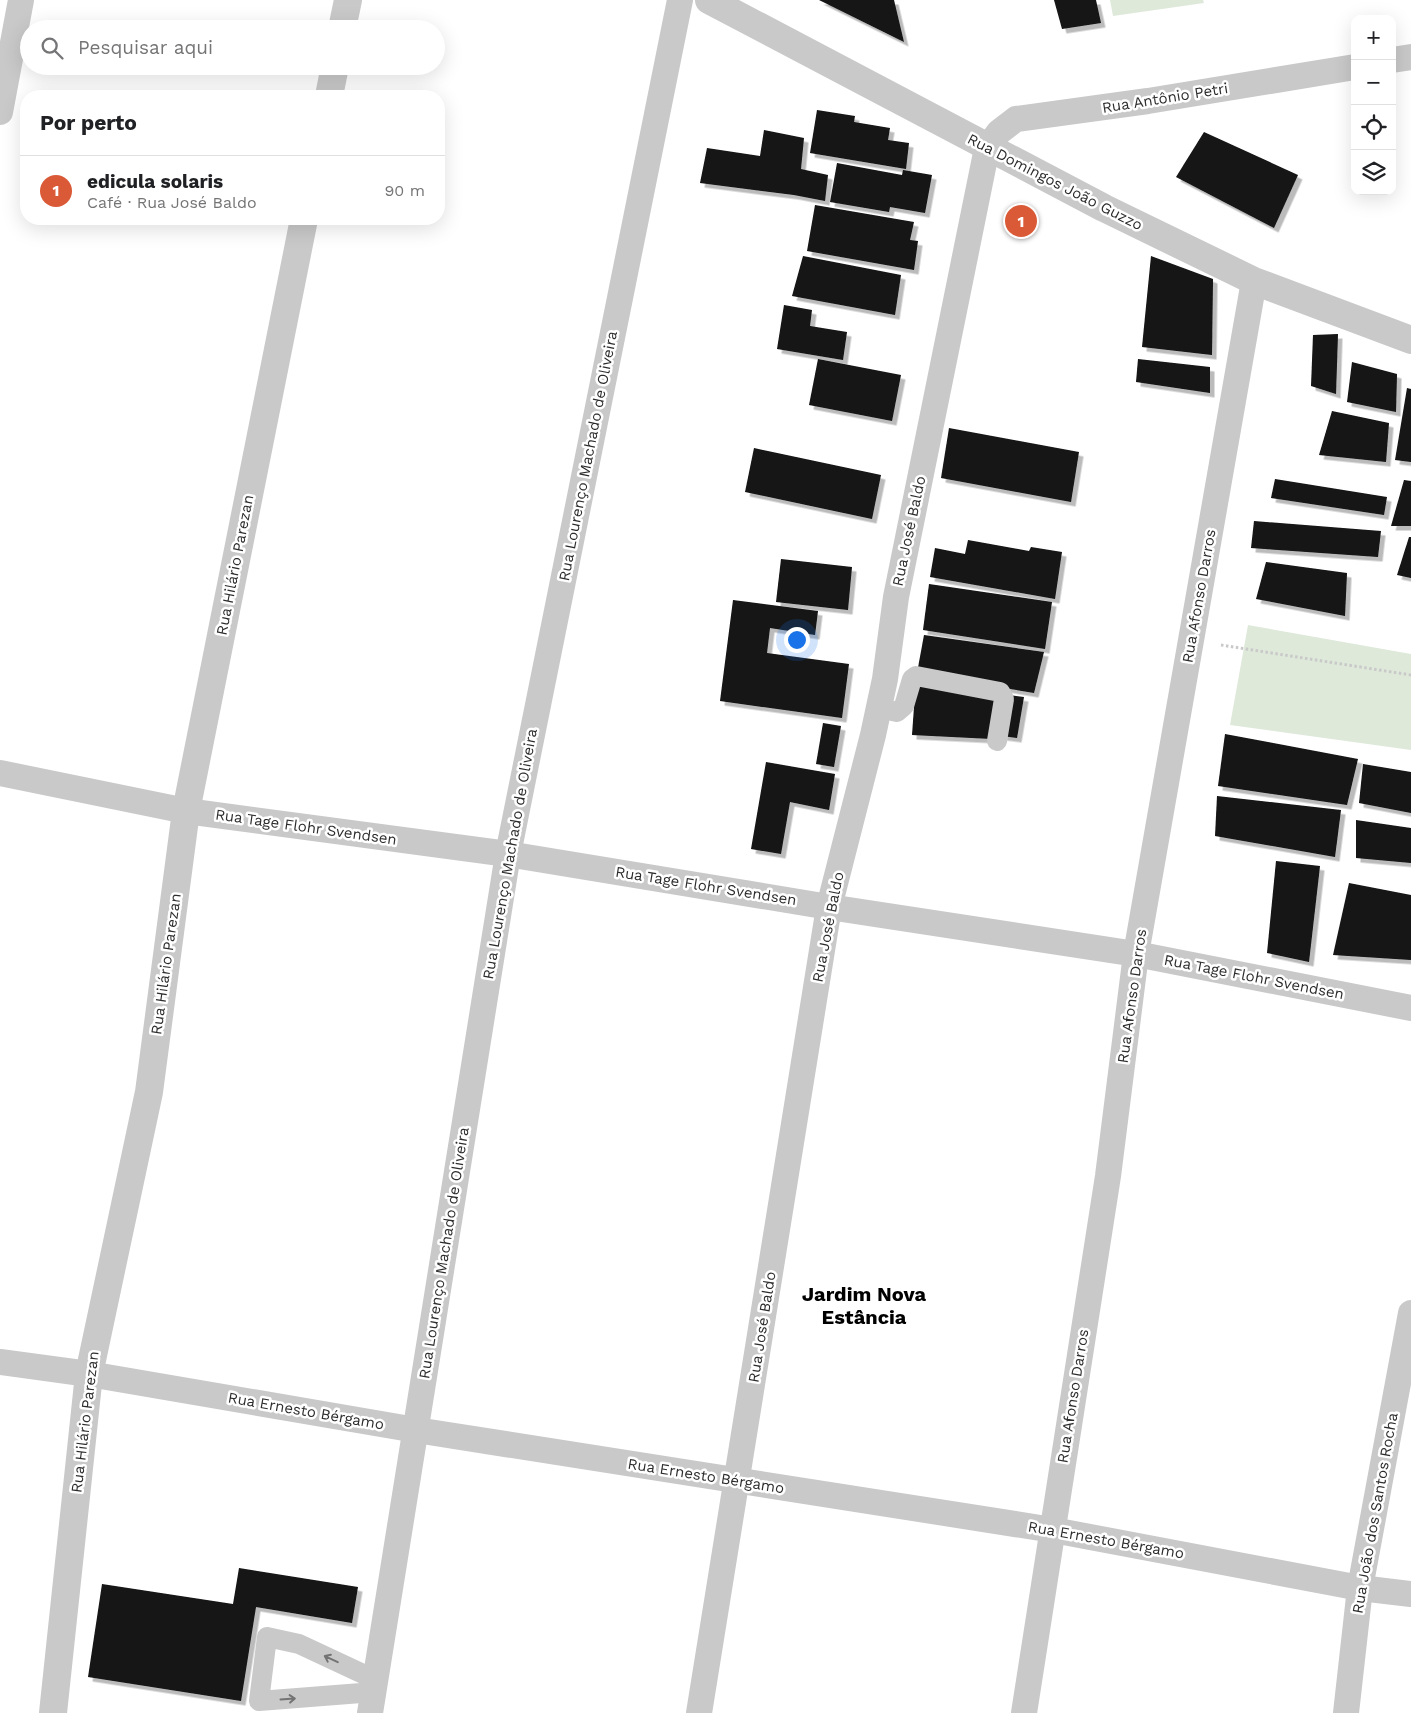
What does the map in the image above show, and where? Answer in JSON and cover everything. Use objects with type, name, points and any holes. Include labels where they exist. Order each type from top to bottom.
[{"type":"street","points":[[0,112],[21,0]]},
{"type":"street","points":[[344,20],[348,0]]},
{"type":"street","name":"Rua Lourenço Machado de Oliveira","points":[[373,1695],[508,854],[680,0]]},
{"type":"street","name":"Rua Domingos João Guzzo","points":[[709,0],[987,148],[1104,208],[1254,281],[1411,340]]},
{"type":"street","points":[[1396,59],[1411,57]]},
{"type":"street","name":"Rua Antônio Petri","points":[[987,148],[999,132],[1016,119],[1148,101],[1351,68]]},
{"type":"street","points":[[329,90],[332,75]]},
{"type":"street","name":"Rua José Baldo","points":[[699,1713],[830,907],[885,680],[896,596],[987,148]]},
{"type":"street","name":"Rua Hilário Parezan","points":[[52,1713],[89,1374],[148,1092],[186,811],[303,225]]},
{"type":"street","name":"Rua Afonso Darros","points":[[1024,1713],[1108,1176],[1136,954],[1254,281]]},
{"type":"street","points":[[878,708],[897,712],[904,706],[912,679],[916,676],[1000,692],[1004,699],[997,742]]},
{"type":"street","name":"Rua Tage Flohr Svendsen","points":[[0,773],[186,811],[508,854],[830,907],[1136,954],[1411,1008]]},
{"type":"street","name":"Rua João dos Santos Rocha","points":[[1346,1713],[1360,1588],[1411,1313]]},
{"type":"street","name":"Rua Ernesto Bérgamo","points":[[0,1362],[89,1374],[416,1430],[1053,1530],[1360,1588],[1411,1594]]},
{"type":"street","points":[[267,1637],[298,1644],[373,1695],[259,1701],[267,1637]]},
{"type":"path","points":[[1191,640],[1411,675]]},
{"type":"green space","points":[[1110,0],[1203,0],[1204,3],[1113,16]]},
{"type":"green space","points":[[1248,625],[1411,654],[1411,750],[1230,725]]},
{"type":"building","points":[[819,0],[894,0],[904,42]]},
{"type":"building","points":[[1054,0],[1096,0],[1101,23],[1062,29]]},
{"type":"building","points":[[817,110],[855,116],[854,122],[890,128],[888,140],[909,143],[906,169],[810,153]]},
{"type":"building","points":[[764,130],[804,138],[801,169],[828,175],[825,201],[794,195],[700,183],[707,148],[760,156]]},
{"type":"building","points":[[1204,132],[1298,175],[1274,228],[1176,177]]},
{"type":"building","points":[[837,163],[902,175],[903,170],[932,175],[925,213],[890,207],[889,212],[830,202]]},
{"type":"building","points":[[815,205],[914,222],[910,240],[918,241],[914,270],[807,251]]},
{"type":"building","points":[[803,256],[901,275],[895,315],[792,296]]},
{"type":"building","points":[[1151,256],[1213,279],[1212,355],[1142,347]]},
{"type":"building","points":[[784,305],[812,310],[810,326],[847,332],[843,360],[777,349]]},
{"type":"building","points":[[1338,334],[1336,394],[1311,386],[1313,335]]},
{"type":"building","points":[[818,359],[901,375],[892,421],[809,405]]},
{"type":"building","points":[[1138,359],[1210,367],[1210,393],[1136,382]]},
{"type":"building","points":[[1352,362],[1397,374],[1396,412],[1347,402]]},
{"type":"building","points":[[1407,388],[1411,389],[1411,462],[1395,460]]},
{"type":"building","points":[[1332,411],[1389,423],[1386,462],[1319,455]]},
{"type":"building","points":[[949,428],[1079,452],[1071,502],[941,478]]},
{"type":"building","points":[[754,448],[881,475],[872,519],[745,492]]},
{"type":"building","points":[[1275,479],[1387,497],[1384,515],[1271,498]]},
{"type":"building","points":[[1404,480],[1411,481],[1411,526],[1391,526]]},
{"type":"building","points":[[1254,521],[1381,531],[1378,557],[1251,548]]},
{"type":"building","points":[[1409,537],[1411,537],[1411,578],[1397,575]]},
{"type":"building","points":[[968,540],[1029,551],[1031,547],[1062,552],[1055,599],[930,577],[935,548],[965,554]]},
{"type":"building","points":[[781,559],[852,567],[848,610],[776,602]]},
{"type":"building","points":[[1266,562],[1347,573],[1345,616],[1256,599]]},
{"type":"building","points":[[929,584],[1052,602],[1045,649],[923,630]]},
{"type":"building","points":[[733,600],[818,611],[815,635],[770,628],[767,653],[849,664],[842,718],[720,701]]},
{"type":"building","points":[[924,635],[1044,652],[1034,693],[917,673]]},
{"type":"building","points":[[916,679],[1000,695],[992,739],[912,735]]},
{"type":"building","points":[[1009,695],[1024,697],[1017,738],[1002,736]]},
{"type":"building","points":[[823,723],[841,726],[834,767],[816,764]]},
{"type":"building","points":[[1225,734],[1358,759],[1347,805],[1218,786]]},
{"type":"building","points":[[766,762],[835,774],[829,810],[790,802],[781,854],[751,849]]},
{"type":"building","points":[[1363,764],[1411,772],[1411,813],[1359,803]]},
{"type":"building","points":[[1217,796],[1341,810],[1335,857],[1215,836]]},
{"type":"building","points":[[1356,820],[1411,828],[1411,863],[1356,858]]},
{"type":"building","points":[[1276,861],[1320,866],[1309,962],[1267,953]]},
{"type":"building","points":[[1349,883],[1411,895],[1411,960],[1333,955]]},
{"type":"building","points":[[239,1568],[358,1587],[352,1623],[256,1607],[241,1701],[88,1677],[102,1584],[233,1604]]},
{"type":"place","name":"edicula solaris","points":[[1021,221]]},
{"type":"district","name":"Jardim Nova Estância","points":[[864,1306]]}]
